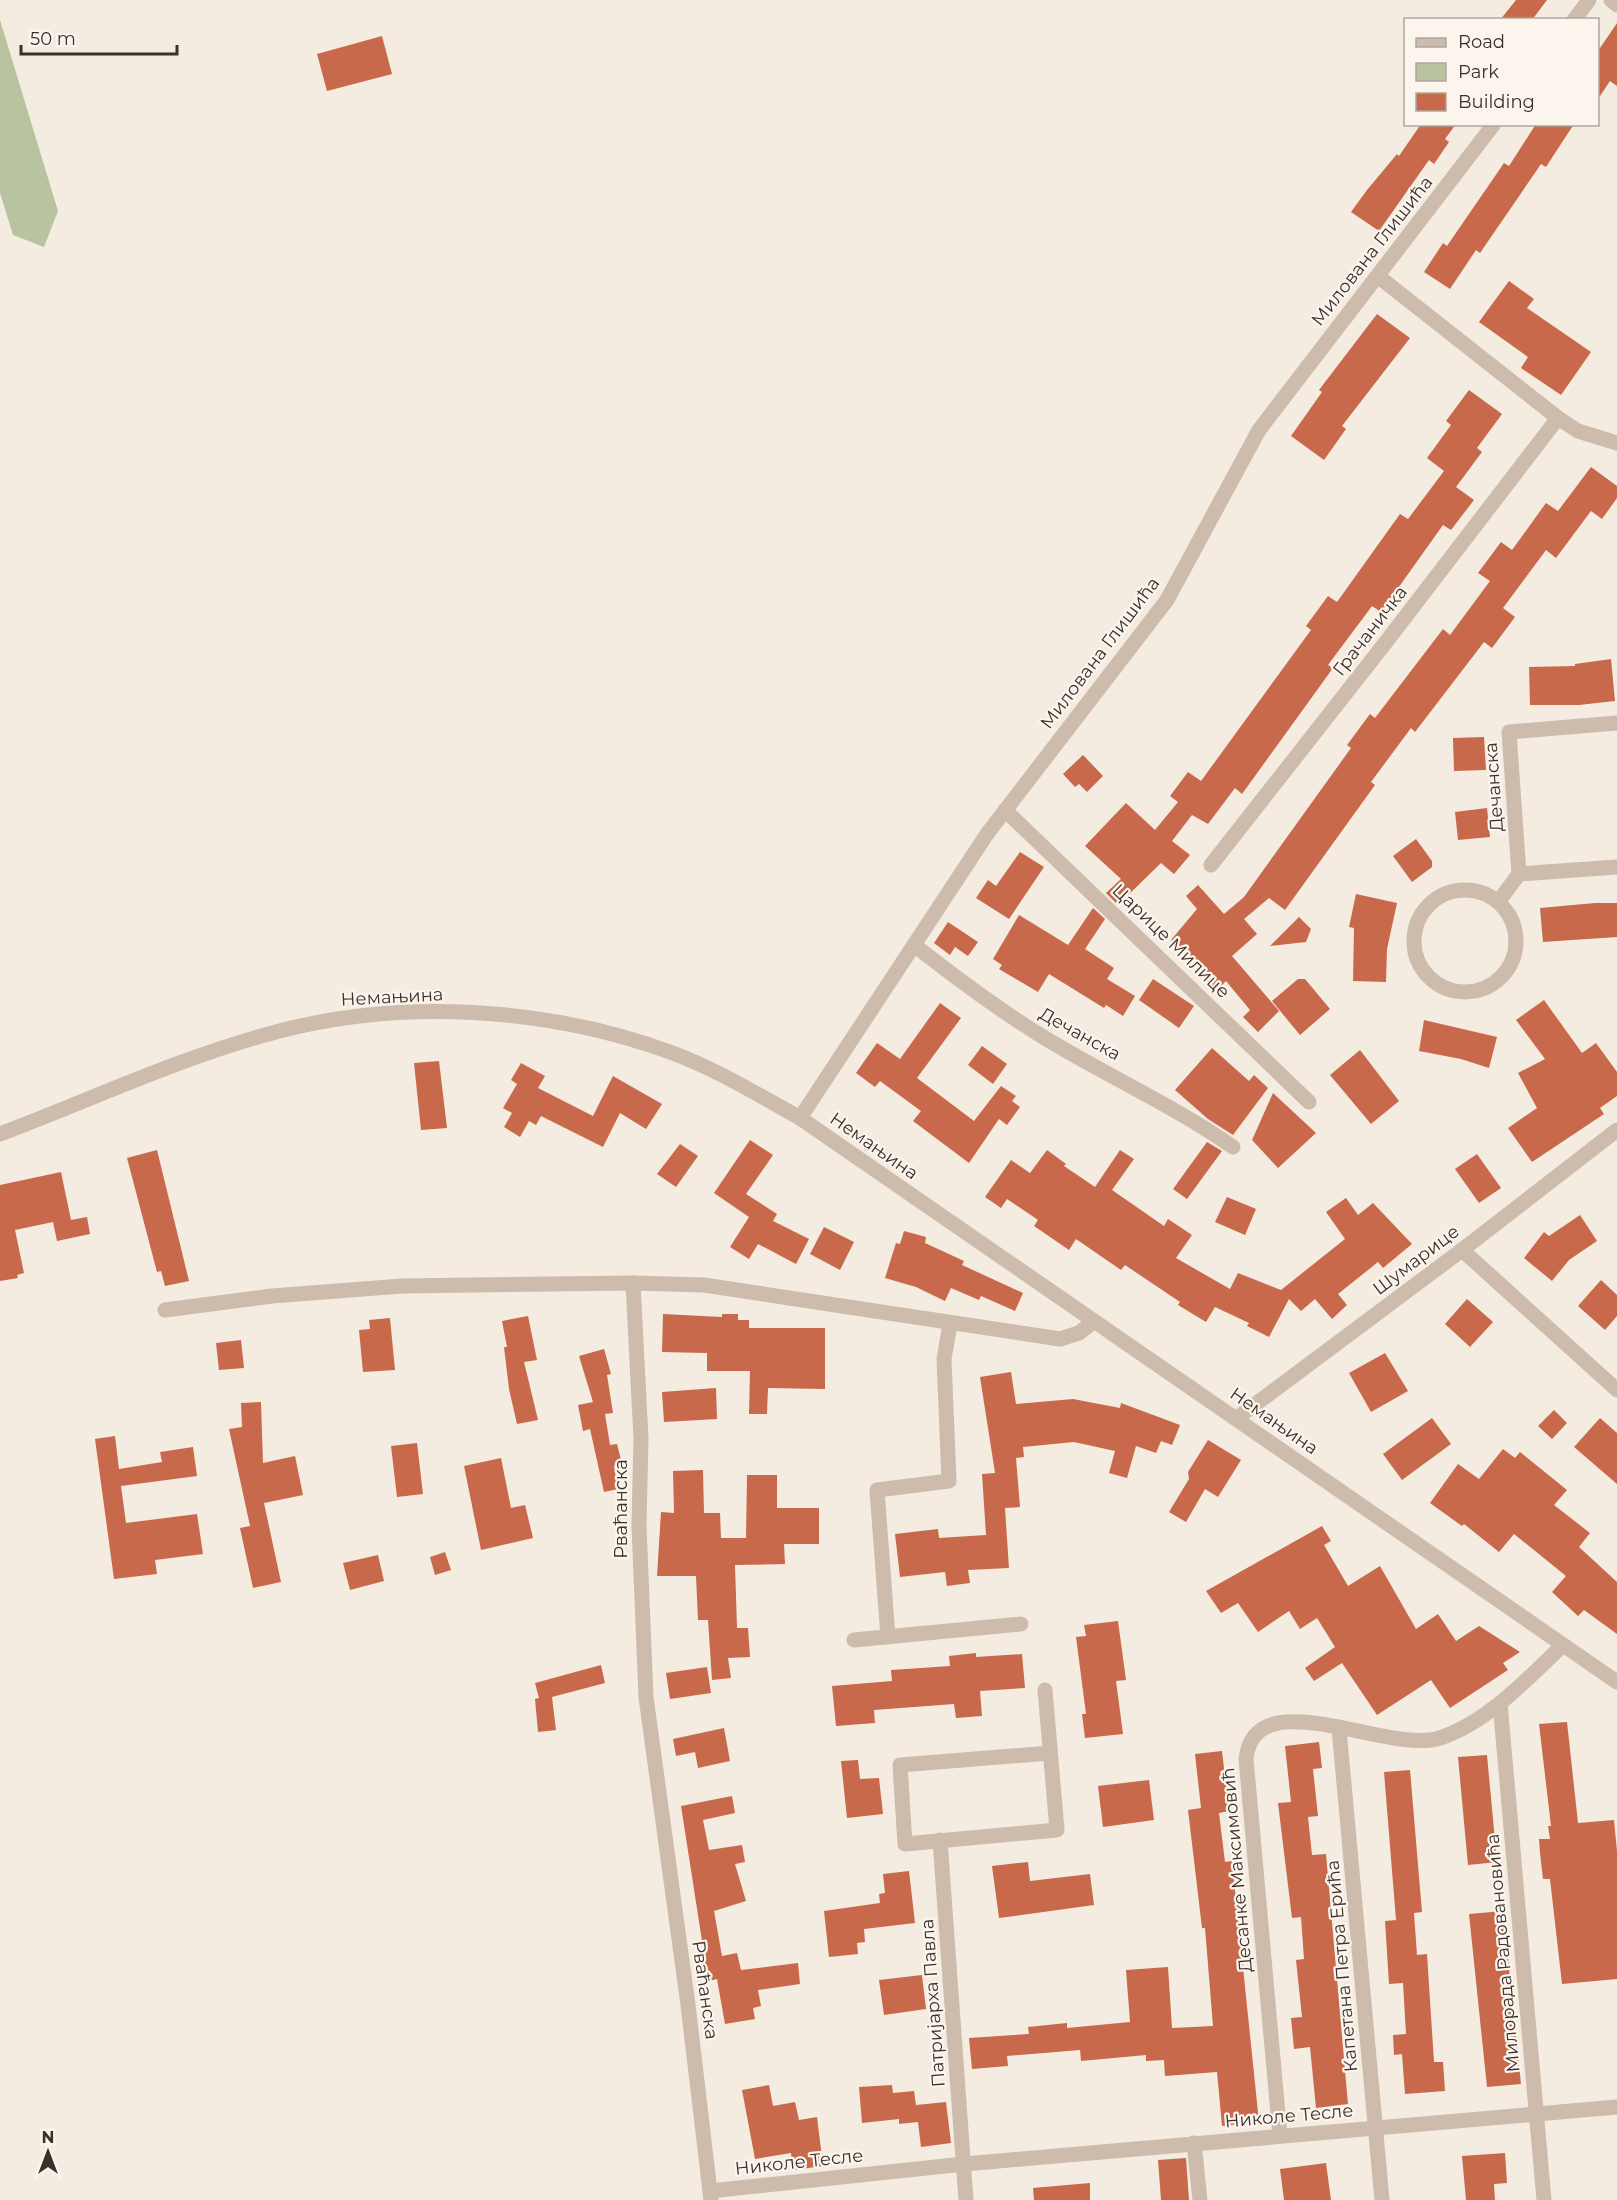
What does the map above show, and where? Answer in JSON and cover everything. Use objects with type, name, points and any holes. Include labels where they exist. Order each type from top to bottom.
[{"type":"street","points":[[1576,18],[1589,0]]},
{"type":"street","points":[[1611,0],[1617,5]]},
{"type":"street","name":"Милована Глишића","points":[[800,1118],[1005,810],[1167,600],[1259,430],[1492,126]]},
{"type":"street","points":[[1378,277],[1558,418],[1578,431],[1617,443]]},
{"type":"street","name":"Грачаничка","points":[[1210,865],[1386,642],[1558,418]]},
{"type":"street","name":"Дечанска","points":[[1519,874],[1509,732],[1617,723]]},
{"type":"street","name":"Царице Милице","points":[[1005,810],[1309,1102]]},
{"type":"street","points":[[1498,902],[1519,874],[1617,867]]},
{"type":"street","points":[[1468,890],[1484,893],[1498,902],[1509,914],[1515,929],[1516,945],[1513,961],[1504,975],[1492,985],[1477,991],[1461,993],[1445,989],[1431,981],[1417,961],[1413,938],[1416,922],[1425,908],[1437,897],[1452,891],[1468,890]]},
{"type":"street","name":"Дечанска","points":[[914,945],[967,987],[1041,1036],[1155,1097],[1233,1147]]},
{"type":"street","name":"Немањина","points":[[0,1134],[217,1050],[272,1033],[337,1020],[386,1014],[445,1013],[555,1021],[640,1042],[725,1076],[800,1118],[1092,1322],[1236,1418],[1617,1682]]},
{"type":"street","name":"Шумарице","points":[[1236,1418],[1462,1250],[1617,1130]]},
{"type":"street","points":[[1462,1250],[1617,1390]]},
{"type":"street","points":[[165,1310],[272,1296],[402,1286],[633,1283],[704,1285],[1060,1339],[1079,1333],[1092,1322]]},
{"type":"street","name":"Рваћанска","points":[[633,1283],[641,1439],[639,1526],[646,1697],[711,2195]]},
{"type":"street","points":[[888,1637],[877,1490],[950,1481],[944,1359],[950,1324]]},
{"type":"street","points":[[854,1640],[1021,1624]]},
{"type":"street","name":"Десанке Максимовић","points":[[1280,2136],[1246,1759],[1247,1746],[1253,1735],[1266,1725],[1274,1723],[1306,1722],[1406,1741],[1426,1741],[1441,1737],[1469,1724],[1500,1703],[1563,1645]]},
{"type":"street","points":[[1045,1690],[1057,1830],[905,1844],[900,1765],[1050,1753]]},
{"type":"street","name":"Милорада Радовановића","points":[[1500,1703],[1544,2200]]},
{"type":"street","name":"Капетана Петра Ерића","points":[[1340,1729],[1382,2200]]},
{"type":"street","name":"Патријарха Павла","points":[[940,1840],[964,2164]]},
{"type":"street","name":"Николе Тесле","points":[[711,2195],[964,2164],[1617,2107]]},
{"type":"street","points":[[1194,2143],[1200,2200]]},
{"type":"street","points":[[964,2164],[966,2200]]},
{"type":"green space","points":[[0,20],[58,211],[44,247],[13,235],[0,193]]},
{"type":"building","points":[[1516,0],[1547,0],[1534,18],[1502,18]]},
{"type":"building","points":[[1617,23],[1617,86],[1610,81],[1599,98],[1599,50]]},
{"type":"building","points":[[382,36],[392,74],[327,91],[317,54]]},
{"type":"building","points":[[1420,126],[1455,126],[1445,139],[1449,142],[1434,164],[1429,160],[1379,231],[1351,212],[1397,154],[1399,156]]},
{"type":"building","points":[[1535,126],[1573,126],[1546,167],[1541,164],[1480,253],[1476,250],[1450,289],[1424,272],[1443,243],[1447,246],[1504,163],[1509,166]]},
{"type":"building","points":[[1509,281],[1534,299],[1527,308],[1591,352],[1561,395],[1521,368],[1528,357],[1479,322]]},
{"type":"building","points":[[1377,314],[1410,338],[1342,426],[1346,429],[1324,460],[1291,436],[1322,392],[1319,390]]},
{"type":"building","points":[[1469,390],[1502,414],[1477,448],[1482,452],[1456,487],[1474,500],[1451,530],[1443,525],[1381,612],[1372,606],[1328,665],[1333,668],[1242,794],[1235,788],[1208,824],[1192,815],[1172,841],[1190,855],[1174,874],[1161,863],[1122,901],[1119,898],[1116,903],[1106,893],[1121,879],[1085,846],[1126,803],[1155,830],[1178,802],[1170,796],[1188,772],[1201,781],[1311,630],[1306,626],[1328,596],[1337,602],[1400,514],[1408,519],[1444,471],[1427,458],[1451,425],[1446,421]]},
{"type":"building","points":[[1591,467],[1617,486],[1617,498],[1602,519],[1591,511],[1556,558],[1546,550],[1503,608],[1515,617],[1492,648],[1484,642],[1415,732],[1411,728],[1371,782],[1375,785],[1285,910],[1269,898],[1244,919],[1257,934],[1232,956],[1279,1011],[1258,1032],[1243,1017],[1250,1010],[1226,981],[1216,991],[1203,978],[1206,969],[1171,940],[1197,909],[1186,896],[1198,885],[1224,914],[1244,897],[1351,748],[1347,745],[1370,714],[1375,718],[1443,629],[1450,635],[1490,581],[1478,573],[1501,542],[1512,550],[1546,503],[1558,511]]},
{"type":"building","points":[[1611,659],[1615,701],[1579,705],[1530,705],[1529,667],[1575,666],[1575,664]]},
{"type":"building","points":[[1484,737],[1486,770],[1454,771],[1453,738]]},
{"type":"building","points":[[1083,755],[1103,776],[1087,792],[1079,784],[1075,787],[1063,774]]},
{"type":"building","points":[[1487,808],[1490,837],[1458,840],[1455,812]]},
{"type":"building","points":[[1416,839],[1432,861],[1432,867],[1412,882],[1393,856]]},
{"type":"building","points":[[1020,852],[1044,867],[1009,919],[976,898],[988,880],[996,886]]},
{"type":"building","points":[[1356,894],[1397,903],[1387,949],[1386,982],[1353,981],[1354,928],[1349,927]]},
{"type":"building","points":[[1617,903],[1617,937],[1543,942],[1540,908]]},
{"type":"building","points":[[1093,908],[1105,919],[1085,949],[1114,968],[1107,979],[1135,996],[1123,1016],[1106,1005],[1104,1008],[1049,974],[1038,992],[999,969],[1002,965],[993,959],[1019,915],[1068,945]]},
{"type":"building","points":[[1299,917],[1311,929],[1306,942],[1270,946]]},
{"type":"building","points":[[948,922],[978,942],[968,956],[955,947],[950,955],[934,943]]},
{"type":"building","points":[[1153,979],[1194,1006],[1179,1028],[1139,1000]]},
{"type":"building","points":[[1298,979],[1305,979],[1330,1009],[1300,1035],[1272,1001]]},
{"type":"building","points":[[1544,1000],[1582,1053],[1596,1043],[1617,1072],[1617,1096],[1600,1108],[1604,1114],[1532,1162],[1508,1128],[1537,1108],[1518,1073],[1545,1059],[1516,1020]]},
{"type":"building","points":[[940,1003],[961,1018],[917,1078],[974,1121],[1001,1086],[1016,1096],[1012,1101],[1020,1107],[1007,1125],[999,1119],[969,1163],[913,1121],[921,1111],[880,1081],[875,1087],[856,1073],[877,1043],[900,1059]]},
{"type":"building","points":[[1424,1020],[1497,1037],[1489,1068],[1461,1059],[1419,1051]]},
{"type":"building","points":[[982,1046],[1007,1064],[993,1084],[968,1065]]},
{"type":"building","points":[[1212,1048],[1249,1081],[1254,1075],[1268,1088],[1233,1135],[1208,1119],[1175,1090]]},
{"type":"building","points":[[1360,1050],[1399,1101],[1371,1124],[1330,1075]]},
{"type":"building","points":[[439,1061],[447,1128],[421,1130],[414,1063]]},
{"type":"building","points":[[521,1063],[545,1076],[538,1088],[593,1116],[613,1076],[662,1104],[646,1129],[620,1113],[603,1147],[541,1116],[536,1125],[529,1121],[520,1137],[504,1127],[512,1113],[503,1108],[517,1084],[511,1080]]},
{"type":"building","points":[[1273,1093],[1316,1133],[1278,1168],[1252,1140]]},
{"type":"building","points":[[750,1140],[773,1155],[746,1194],[777,1214],[773,1221],[809,1239],[796,1264],[758,1244],[749,1259],[730,1247],[749,1217],[714,1193]]},
{"type":"building","points":[[1207,1142],[1222,1151],[1187,1199],[1173,1189]]},
{"type":"building","points":[[680,1144],[698,1156],[676,1187],[657,1174]]},
{"type":"building","points":[[157,1150],[189,1281],[165,1286],[161,1271],[157,1272],[127,1158]]},
{"type":"building","points":[[1047,1150],[1066,1164],[1064,1166],[1095,1187],[1120,1150],[1134,1159],[1112,1190],[1164,1226],[1168,1219],[1192,1235],[1176,1258],[1230,1289],[1238,1273],[1281,1290],[1345,1239],[1326,1212],[1346,1198],[1358,1215],[1373,1203],[1412,1244],[1383,1268],[1378,1262],[1338,1294],[1347,1305],[1332,1319],[1315,1299],[1301,1311],[1289,1299],[1269,1337],[1247,1326],[1249,1323],[1215,1307],[1206,1322],[1178,1305],[1180,1302],[1125,1265],[1121,1270],[1076,1239],[1069,1250],[1034,1226],[1038,1220],[1007,1199],[1001,1208],[985,1197],[1011,1160],[1030,1173]]},
{"type":"building","points":[[1477,1154],[1501,1188],[1479,1203],[1455,1169]]},
{"type":"building","points":[[61,1172],[71,1220],[87,1217],[90,1234],[57,1241],[53,1222],[15,1230],[24,1273],[17,1275],[18,1278],[0,1281],[0,1185]]},
{"type":"building","points":[[1227,1197],[1256,1209],[1245,1235],[1215,1222]]},
{"type":"building","points":[[1580,1215],[1597,1241],[1569,1260],[1552,1281],[1524,1258],[1544,1232],[1549,1236]]},
{"type":"building","points":[[824,1227],[854,1242],[840,1270],[810,1254]]},
{"type":"building","points":[[904,1231],[926,1237],[925,1243],[964,1261],[962,1265],[1023,1293],[1015,1311],[981,1296],[979,1300],[951,1288],[945,1301],[916,1287],[885,1278],[896,1243],[900,1244]]},
{"type":"building","points":[[1601,1280],[1617,1295],[1617,1316],[1605,1330],[1578,1306]]},
{"type":"building","points":[[1467,1299],[1493,1322],[1470,1347],[1445,1324]]},
{"type":"building","points":[[663,1314],[722,1317],[722,1314],[738,1314],[738,1320],[749,1320],[749,1328],[825,1328],[825,1389],[768,1388],[767,1414],[749,1414],[750,1371],[707,1371],[707,1353],[662,1352]]},
{"type":"building","points":[[528,1316],[537,1360],[524,1362],[538,1420],[517,1424],[509,1389],[504,1347],[507,1347],[502,1321]]},
{"type":"building","points":[[390,1318],[395,1370],[363,1372],[359,1330],[370,1329],[369,1320]]},
{"type":"building","points":[[241,1340],[244,1368],[219,1370],[216,1343]]},
{"type":"building","points":[[604,1349],[611,1374],[607,1375],[613,1413],[605,1414],[610,1445],[617,1444],[622,1464],[614,1466],[618,1489],[604,1492],[590,1429],[583,1431],[578,1405],[593,1402],[579,1356]]},
{"type":"building","points":[[1385,1353],[1408,1391],[1371,1412],[1349,1373]]},
{"type":"building","points":[[1011,1372],[1016,1404],[1073,1399],[1120,1408],[1121,1403],[1180,1425],[1172,1445],[1161,1441],[1156,1453],[1136,1446],[1127,1478],[1109,1473],[1115,1451],[1074,1442],[1023,1447],[1024,1457],[1016,1458],[1020,1507],[1005,1508],[1009,1568],[968,1570],[970,1583],[947,1586],[945,1572],[900,1577],[895,1534],[938,1529],[939,1538],[986,1535],[982,1474],[995,1473],[980,1377]]},
{"type":"building","points":[[716,1388],[717,1419],[664,1422],[662,1392]]},
{"type":"building","points":[[261,1402],[263,1463],[295,1456],[303,1495],[264,1503],[281,1582],[253,1588],[240,1528],[250,1526],[229,1429],[242,1427],[241,1403]]},
{"type":"building","points":[[1554,1410],[1567,1423],[1552,1439],[1538,1426]]},
{"type":"building","points":[[1432,1418],[1451,1444],[1402,1480],[1383,1454]]},
{"type":"building","points":[[1600,1418],[1617,1433],[1617,1484],[1574,1447]]},
{"type":"building","points":[[115,1436],[119,1469],[162,1462],[160,1452],[193,1447],[197,1476],[121,1486],[126,1523],[197,1514],[203,1554],[155,1560],[157,1574],[114,1579],[95,1439]]},
{"type":"building","points":[[1208,1440],[1241,1460],[1218,1497],[1205,1489],[1186,1522],[1169,1512],[1189,1479],[1188,1472]]},
{"type":"building","points":[[417,1443],[423,1494],[397,1497],[391,1446]]},
{"type":"building","points":[[1503,1449],[1515,1458],[1520,1452],[1567,1490],[1554,1505],[1590,1533],[1579,1547],[1617,1582],[1617,1634],[1584,1610],[1578,1616],[1552,1592],[1566,1576],[1514,1534],[1499,1552],[1464,1524],[1462,1526],[1430,1503],[1458,1464],[1479,1479]]},
{"type":"building","points":[[501,1458],[511,1508],[525,1505],[533,1538],[481,1550],[464,1466]]},
{"type":"building","points":[[703,1470],[704,1513],[720,1513],[721,1538],[746,1538],[747,1475],[777,1475],[777,1508],[819,1508],[819,1544],[784,1544],[785,1564],[735,1565],[737,1628],[748,1628],[750,1657],[728,1658],[731,1678],[712,1680],[708,1620],[698,1620],[696,1576],[657,1576],[661,1512],[674,1513],[673,1471]]},
{"type":"building","points":[[1322,1526],[1331,1541],[1324,1545],[1348,1586],[1380,1566],[1416,1629],[1438,1614],[1456,1641],[1479,1626],[1520,1652],[1503,1663],[1508,1670],[1450,1708],[1431,1680],[1377,1715],[1342,1663],[1314,1681],[1305,1668],[1335,1647],[1317,1618],[1300,1629],[1289,1611],[1258,1632],[1238,1603],[1221,1613],[1206,1591]]},
{"type":"building","points":[[445,1552],[451,1570],[435,1575],[430,1557]]},
{"type":"building","points":[[378,1555],[384,1581],[350,1590],[343,1563]]},
{"type":"building","points":[[1118,1621],[1126,1680],[1116,1681],[1123,1734],[1085,1738],[1082,1714],[1086,1714],[1076,1637],[1086,1636],[1084,1625]]},
{"type":"building","points":[[976,1653],[976,1657],[1022,1654],[1025,1688],[980,1691],[982,1716],[956,1718],[954,1704],[874,1710],[875,1723],[836,1726],[832,1686],[892,1681],[891,1670],[950,1666],[949,1656]]},
{"type":"building","points":[[601,1665],[605,1683],[552,1697],[556,1730],[538,1732],[535,1699],[539,1698],[535,1683]]},
{"type":"building","points":[[707,1667],[711,1693],[670,1699],[666,1673]]},
{"type":"building","points":[[1567,1722],[1578,1823],[1614,1820],[1617,1851],[1617,1979],[1562,1984],[1550,1879],[1543,1879],[1540,1853],[1539,1839],[1550,1839],[1548,1826],[1551,1826],[1539,1724]]},
{"type":"building","points":[[724,1728],[730,1761],[698,1768],[695,1752],[676,1756],[673,1739]]},
{"type":"building","points":[[1319,1742],[1322,1768],[1313,1769],[1318,1816],[1308,1817],[1312,1855],[1326,1854],[1348,2104],[1316,2108],[1310,2047],[1294,2049],[1291,2018],[1302,2017],[1296,1960],[1304,1959],[1301,1917],[1292,1918],[1278,1803],[1291,1802],[1285,1746]]},
{"type":"building","points":[[1222,1751],[1229,1811],[1219,1813],[1225,1862],[1232,1861],[1259,2122],[1222,2126],[1217,2072],[1165,2076],[1164,2060],[1146,2061],[1146,2055],[1081,2061],[1080,2050],[1007,2056],[1008,2066],[972,2069],[969,2038],[1029,2034],[1028,2027],[1067,2023],[1067,2028],[1130,2022],[1126,1970],[1168,1967],[1172,2028],[1213,2026],[1205,1928],[1202,1928],[1188,1810],[1201,1808],[1195,1754]]},
{"type":"building","points":[[1487,1755],[1497,1862],[1468,1865],[1458,1757]]},
{"type":"building","points":[[858,1760],[860,1779],[879,1778],[883,1814],[847,1818],[841,1761]]},
{"type":"building","points":[[1410,1770],[1422,1912],[1414,1913],[1417,1955],[1427,1954],[1434,2062],[1443,2062],[1445,2091],[1405,2094],[1402,2054],[1394,2055],[1393,2035],[1406,2034],[1403,1983],[1389,1984],[1385,1921],[1396,1920],[1384,1772]]},
{"type":"building","points":[[1149,1780],[1154,1820],[1103,1827],[1098,1786]]},
{"type":"building","points":[[732,1796],[735,1813],[703,1820],[709,1850],[742,1845],[745,1862],[735,1864],[746,1901],[714,1911],[722,1956],[737,1953],[741,1970],[798,1963],[800,1984],[758,1990],[761,2006],[753,2008],[755,2019],[725,2024],[717,1979],[705,1982],[700,1961],[705,1960],[681,1806]]},
{"type":"building","points":[[1028,1862],[1030,1881],[1090,1874],[1094,1905],[999,1918],[992,1866]]},
{"type":"building","points":[[909,1871],[915,1923],[864,1929],[865,1942],[857,1943],[858,1954],[829,1957],[824,1911],[880,1903],[879,1894],[885,1893],[883,1874]]},
{"type":"building","points":[[1503,1911],[1521,2084],[1487,2087],[1469,1914]]},
{"type":"building","points":[[922,1975],[926,2009],[884,2015],[879,1980]]},
{"type":"building","points":[[769,2085],[773,2106],[795,2102],[799,2120],[817,2117],[823,2166],[793,2170],[791,2153],[755,2159],[742,2090]]},
{"type":"building","points":[[892,2085],[893,2093],[914,2091],[916,2105],[946,2102],[951,2143],[921,2147],[918,2122],[899,2124],[899,2119],[862,2123],[859,2087]]},
{"type":"building","points":[[1505,2153],[1507,2183],[1494,2184],[1495,2200],[1466,2200],[1462,2156]]},
{"type":"building","points":[[1186,2158],[1189,2200],[1161,2200],[1158,2160]]},
{"type":"building","points":[[1326,2163],[1331,2200],[1284,2200],[1280,2169]]},
{"type":"building","points":[[1090,2183],[1090,2200],[1034,2200],[1033,2188]]}]
